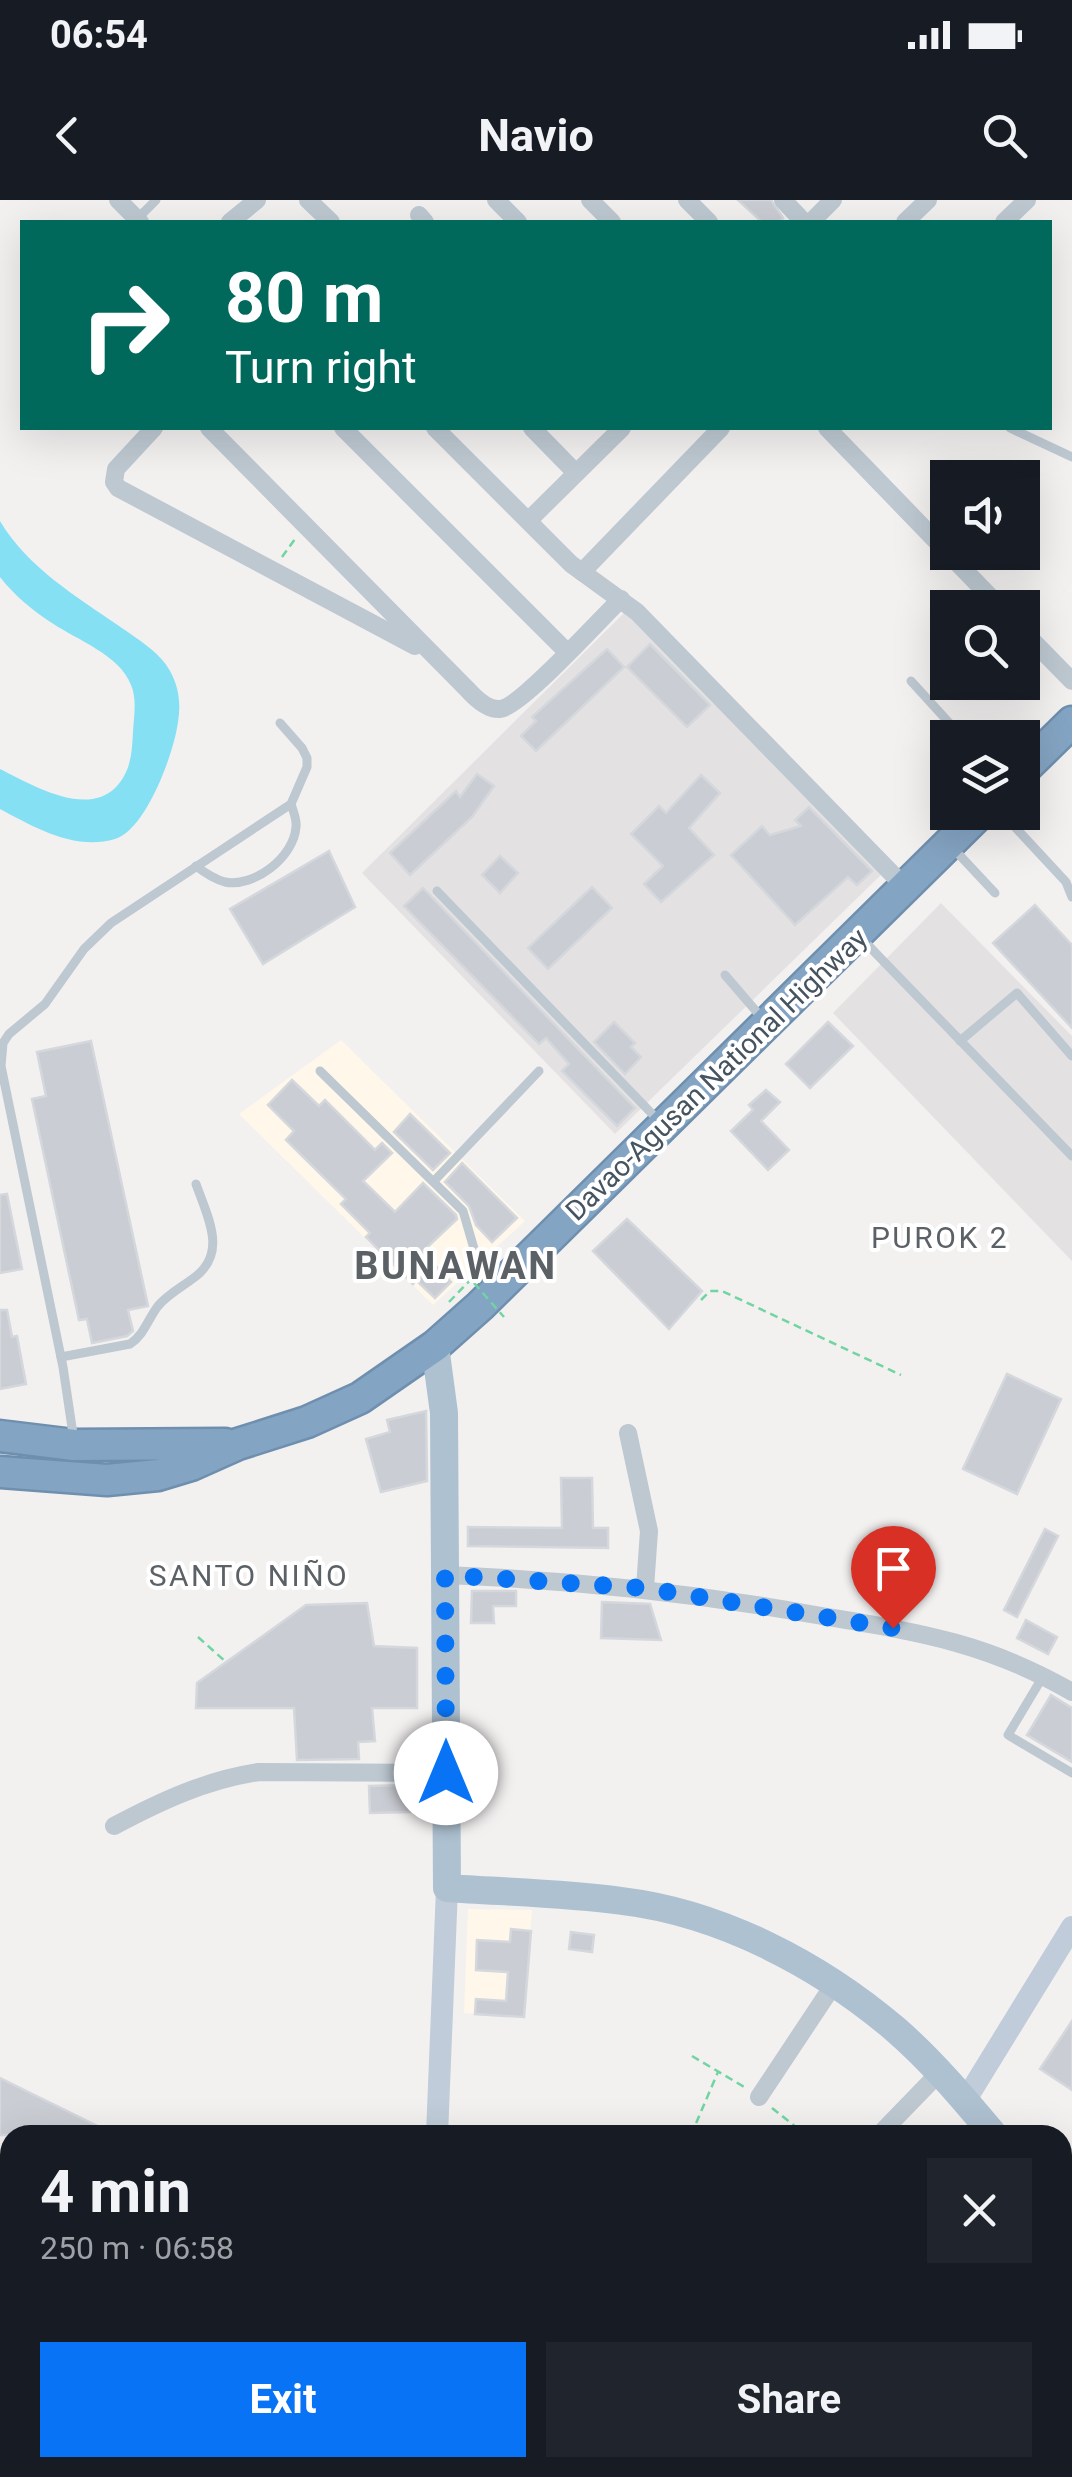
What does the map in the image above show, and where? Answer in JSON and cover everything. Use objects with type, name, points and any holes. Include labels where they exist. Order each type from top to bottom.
[{"type":"highway","points":[[1040,753],[1072,722]]},
{"type":"highway","name":"Davao-Agusan National Highway","points":[[0,1472],[73,1480],[158,1474],[191,1466],[238,1444],[336,1410],[383,1384],[435,1346],[488,1277],[664,1125],[963,830]]},
{"type":"highway","name":"Davao-Agusan National Highway","points":[[0,1436],[74,1445],[238,1444]]},
{"type":"main road","points":[[435,1346],[444,1413],[446,1773],[437,2125]]},
{"type":"main road","points":[[446,1888],[624,1901],[714,1923],[762,1944],[834,1984],[895,2029],[986,2125]]},
{"type":"main road","points":[[965,2100],[1072,1927]]},
{"type":"street","points":[[118,200],[137,220]]},
{"type":"street","points":[[237,220],[258,200]]},
{"type":"street","points":[[308,200],[329,220]]},
{"type":"street","points":[[496,200],[516,220]]},
{"type":"street","points":[[590,200],[610,220]]},
{"type":"street","points":[[687,200],[707,220]]},
{"type":"street","points":[[782,200],[805,220]]},
{"type":"street","points":[[809,220],[833,200]]},
{"type":"street","points":[[907,220],[928,200]]},
{"type":"street","points":[[1006,220],[1026,200]]},
{"type":"street","points":[[152,430],[116,468],[114,482],[118,488],[433,655]]},
{"type":"street","points":[[211,430],[478,700],[500,710],[522,698],[621,599]]},
{"type":"street","points":[[345,430],[567,652]]},
{"type":"street","points":[[437,430],[582,572],[621,599],[906,888]]},
{"type":"street","points":[[534,430],[576,473]]},
{"type":"street","points":[[529,520],[620,430]]},
{"type":"street","points":[[582,572],[677,469],[719,430]]},
{"type":"street","points":[[828,430],[984,590]]},
{"type":"street","points":[[1040,648],[1072,681]]},
{"type":"street","points":[[628,1432],[649,1531],[644,1588]]},
{"type":"street","points":[[445,1575],[644,1588],[951,1639],[1001,1655],[1072,1692]]},
{"type":"street","points":[[114,1826],[167,1798],[234,1775],[278,1771],[446,1773]]},
{"type":"street","points":[[759,2097],[834,1984]]},
{"type":"street","points":[[889,2125],[940,2073]]},
{"type":"lane","points":[[139,220],[156,200]]},
{"type":"lane","points":[[1014,430],[1072,457]]},
{"type":"lane","points":[[911,681],[947,720]]},
{"type":"lane","points":[[73,1480],[74,1445],[60,1358],[1,1066],[4,1042],[46,1004],[84,948],[111,923],[291,804],[307,758],[280,723]]},
{"type":"lane","points":[[196,866],[222,881],[237,883],[268,869],[294,838],[296,819],[291,804]]},
{"type":"lane","points":[[1018,830],[1066,882],[1072,897]]},
{"type":"lane","points":[[949,844],[995,892]]},
{"type":"lane","points":[[437,891],[664,1125]]},
{"type":"lane","points":[[858,935],[1072,1156]]},
{"type":"lane","points":[[725,976],[767,1024]]},
{"type":"lane","points":[[960,1042],[1018,993],[1072,1056]]},
{"type":"lane","points":[[434,1181],[538,1070]]},
{"type":"lane","points":[[320,1071],[467,1217],[471,1243],[488,1277]]},
{"type":"lane","points":[[60,1358],[130,1344],[158,1305],[206,1266],[215,1246],[214,1235],[196,1184]]},
{"type":"lane","points":[[1044,1675],[1008,1735],[1072,1772]]},
{"type":"path","points":[[272,570],[305,526]]},
{"type":"path","points":[[450,1303],[448,1300],[488,1277],[504,1318]]},
{"type":"path","points":[[701,1300],[710,1291],[722,1291],[901,1375]]},
{"type":"path","points":[[198,1638],[226,1662]]},
{"type":"path","points":[[692,2056],[759,2097],[794,2125]]},
{"type":"path","points":[[695,2125],[719,2071]]},
{"type":"shaded area","points":[[627,610],[884,872],[615,1134],[362,873]]},
{"type":"shaded area","points":[[941,903],[1072,1036],[1072,1261],[833,1013]]},
{"type":"shaded area","points":[[341,1040],[525,1221],[433,1305],[239,1114]]},
{"type":"shaded area","points":[[468,1909],[532,1910],[524,2017],[464,2013]]},
{"type":"water","points":[[0,521],[38,567],[154,652],[166,664],[175,683],[179,715],[157,789],[137,821],[115,839],[70,840],[0,809],[0,769],[73,799],[103,796],[115,788],[130,762],[135,708],[131,685],[118,665],[38,614],[0,577]]},
{"type":"building","points":[[738,200],[771,200],[783,218],[760,220]]},
{"type":"building","points":[[650,644],[710,705],[687,727],[627,667]]},
{"type":"building","points":[[607,649],[624,667],[536,751],[521,736],[536,721],[532,717]]},
{"type":"building","points":[[477,774],[494,786],[472,817],[410,875],[390,853],[456,791],[460,797]]},
{"type":"building","points":[[701,775],[720,793],[689,828],[714,855],[661,902],[644,884],[663,866],[631,834],[659,806],[666,813]]},
{"type":"building","points":[[809,807],[872,871],[857,885],[848,877],[795,925],[731,855],[762,826],[770,835],[801,826],[795,820]]},
{"type":"building","points":[[329,851],[355,907],[263,964],[230,909]]},
{"type":"building","points":[[500,856],[518,873],[500,893],[482,875]]},
{"type":"building","points":[[592,887],[612,908],[548,969],[528,948]]},
{"type":"building","points":[[423,888],[635,1108],[617,1126],[562,1071],[569,1064],[546,1038],[539,1044],[404,906]]},
{"type":"building","points":[[1035,905],[1072,945],[1072,1028],[993,943]]},
{"type":"building","points":[[614,1022],[635,1043],[631,1047],[641,1057],[625,1074],[594,1042]]},
{"type":"building","points":[[828,1022],[853,1046],[810,1088],[786,1064]]},
{"type":"building","points":[[91,1041],[148,1306],[128,1310],[133,1331],[127,1336],[92,1343],[87,1319],[79,1320],[32,1099],[46,1096],[37,1052]]},
{"type":"building","points":[[292,1080],[319,1106],[325,1100],[375,1150],[382,1143],[392,1153],[363,1181],[395,1212],[423,1183],[456,1215],[457,1219],[422,1252],[451,1282],[435,1298],[416,1280],[413,1284],[366,1237],[370,1233],[341,1204],[346,1199],[286,1140],[294,1131],[268,1105]]},
{"type":"building","points":[[766,1090],[780,1102],[761,1121],[789,1150],[768,1170],[731,1131],[753,1110],[749,1105]]},
{"type":"building","points":[[410,1114],[450,1153],[433,1170],[394,1132]]},
{"type":"building","points":[[462,1163],[517,1218],[492,1242],[476,1225],[469,1206],[445,1182]]},
{"type":"building","points":[[7,1194],[22,1269],[0,1273],[0,1195]]},
{"type":"building","points":[[627,1219],[702,1291],[669,1329],[593,1251]]},
{"type":"building","points":[[0,1310],[7,1310],[12,1337],[17,1336],[26,1384],[0,1389]]},
{"type":"building","points":[[1007,1374],[1061,1399],[1017,1494],[963,1469]]},
{"type":"building","points":[[426,1411],[427,1481],[381,1492],[366,1439],[390,1432],[387,1420]]},
{"type":"building","points":[[561,1478],[592,1478],[593,1528],[608,1528],[608,1548],[468,1546],[468,1527],[562,1528]]},
{"type":"building","points":[[1045,1529],[1058,1536],[1017,1617],[1004,1610]]},
{"type":"building","points":[[472,1591],[516,1591],[516,1606],[493,1606],[494,1623],[471,1623]]},
{"type":"building","points":[[602,1602],[650,1604],[661,1640],[601,1638]]},
{"type":"building","points":[[367,1603],[374,1646],[417,1648],[417,1708],[372,1708],[375,1741],[358,1742],[359,1759],[297,1760],[294,1708],[196,1708],[197,1683],[306,1605]]},
{"type":"building","points":[[1026,1620],[1057,1637],[1048,1654],[1017,1638]]},
{"type":"building","points":[[1051,1695],[1072,1708],[1072,1762],[1027,1735]]},
{"type":"building","points":[[409,1785],[410,1812],[370,1813],[369,1786]]},
{"type":"building","points":[[511,1929],[531,1931],[524,2017],[475,2014],[476,1999],[506,2001],[508,1972],[476,1970],[477,1940],[510,1942]]},
{"type":"building","points":[[571,1932],[594,1935],[592,1952],[569,1949]]},
{"type":"building","points":[[1072,2021],[1072,2090],[1040,2069]]},
{"type":"building","points":[[0,2078],[96,2125],[0,2125]]},
{"type":"district","name":"PUROK 2","points":[[940,1238]]},
{"type":"district","name":"BUNAWAN","points":[[456,1266]]},
{"type":"district","name":"SANTO NIÑO","points":[[249,1576]]},
{"type":"route","points":[[446,1773],[445,1575],[644,1588],[893,1628]]}]
